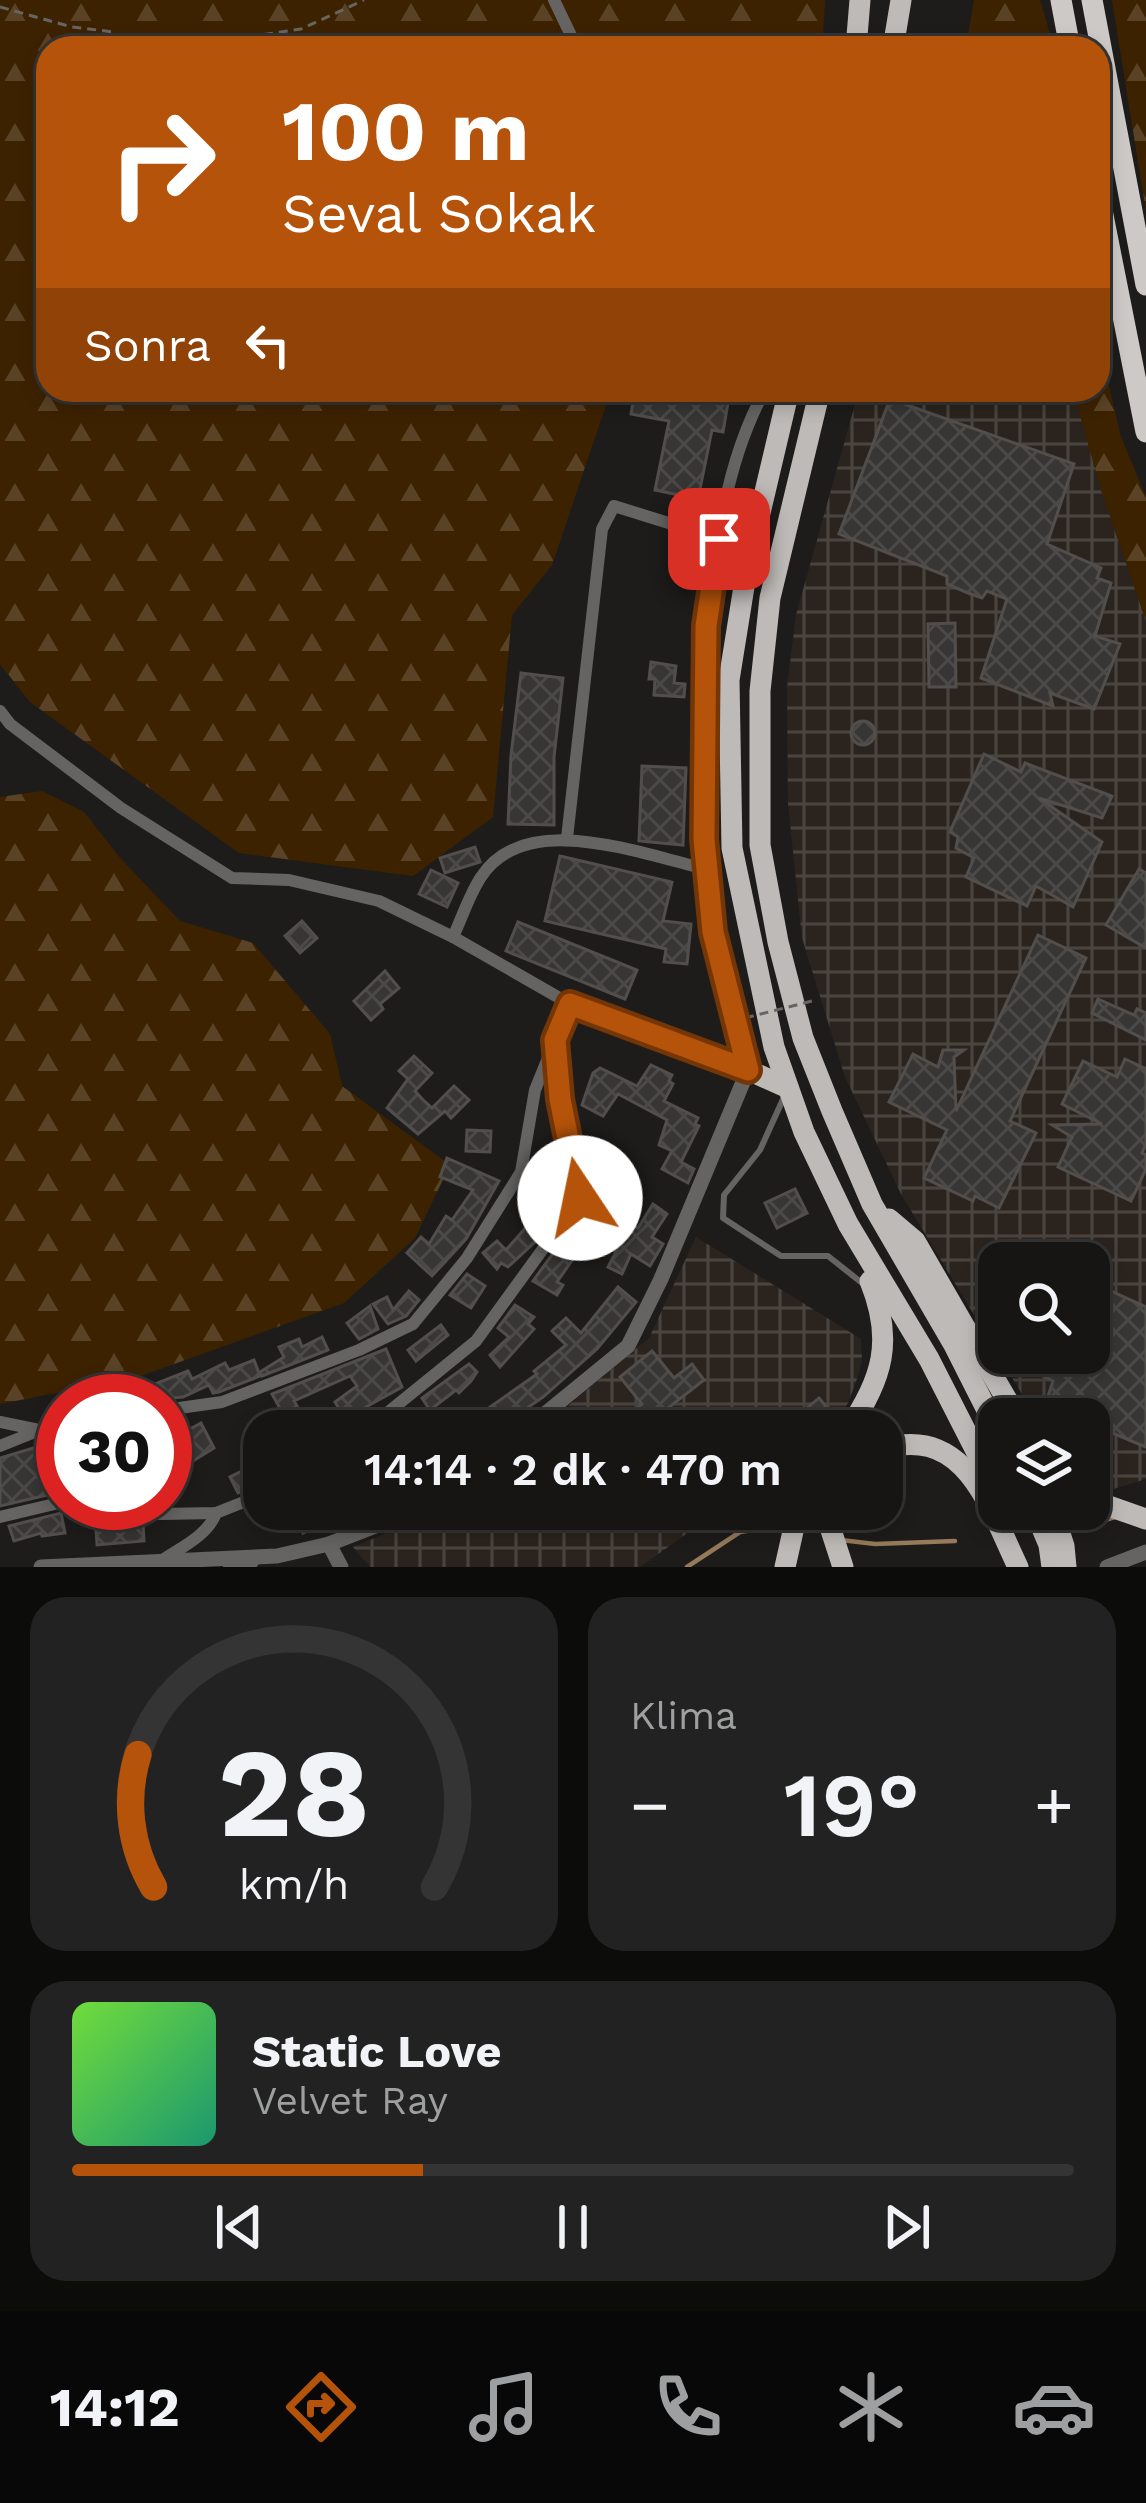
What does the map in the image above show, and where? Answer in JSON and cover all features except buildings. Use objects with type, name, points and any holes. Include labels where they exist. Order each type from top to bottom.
[{"type":"highway","points":[[857,36],[860,0]]},
{"type":"highway","points":[[890,36],[891,0]]},
{"type":"highway","points":[[893,36],[901,0]]},
{"type":"highway","points":[[1060,0],[1068,36]]},
{"type":"highway","points":[[1092,0],[1099,36]]},
{"type":"highway","points":[[1110,95],[1146,285]]},
{"type":"highway","points":[[1110,250],[1146,432]]},
{"type":"highway","points":[[786,402],[747,568],[728,680],[732,848],[773,1047],[849,1240],[875,1293],[886,1345],[861,1410]]},
{"type":"highway","points":[[817,402],[770,598],[760,691],[760,845],[803,1038],[872,1204],[981,1398]]},
{"type":"highway","points":[[748,1070],[788,1088]]},
{"type":"highway","points":[[835,1197],[929,1359],[978,1455]]},
{"type":"highway","points":[[872,1204],[915,1241],[1006,1398]]},
{"type":"highway","points":[[903,1446],[923,1444],[947,1452],[968,1471],[1018,1567]]},
{"type":"highway","points":[[1110,1504],[1146,1519]]},
{"type":"highway","points":[[785,1567],[793,1530]]},
{"type":"highway","points":[[831,1530],[843,1567]]},
{"type":"highway","points":[[1009,1530],[1018,1567]]},
{"type":"highway","points":[[1043,1530],[1052,1567]]},
{"type":"highway","points":[[1059,1530],[1066,1567]]},
{"type":"street","points":[[554,0],[571,36]]},
{"type":"street","points":[[550,1410],[628,1346],[661,1280],[748,1070],[713,932],[707,869],[706,626],[719,539],[744,432],[757,402]]},
{"type":"street","points":[[567,838],[602,529],[614,506],[719,539]]},
{"type":"street","points":[[0,711],[10,724],[121,808],[232,878],[289,880],[379,901],[570,1004],[748,1070]]},
{"type":"street","points":[[453,937],[481,876],[511,847],[567,838],[707,869]]},
{"type":"street","points":[[192,1406],[222,1402],[413,1324],[467,1258],[521,1172],[535,1090],[570,1004]]},
{"type":"street","points":[[391,1410],[476,1341],[580,1198],[560,1099],[555,1040]]},
{"type":"street","points":[[0,1422],[36,1429]]},
{"type":"street","points":[[0,1446],[36,1432]]},
{"type":"street","points":[[192,1513],[216,1513],[243,1502]]},
{"type":"street","points":[[0,1517],[36,1508]]},
{"type":"street","points":[[164,1559],[201,1533],[216,1513]]},
{"type":"street","points":[[230,1567],[329,1544],[365,1530]]},
{"type":"street","points":[[329,1544],[341,1567]]},
{"type":"street","points":[[1107,1567],[1146,1552]]},
{"type":"street","points":[[41,1567],[277,1556]]},
{"type":"lane","points":[[788,1088],[760,1150],[724,1195],[723,1218],[781,1256],[828,1256],[875,1293]]},
{"type":"path","points":[[255,36],[302,29],[364,0]]},
{"type":"path","points":[[0,7],[117,36]]},
{"type":"path","points":[[745,1018],[812,1001]]},
{"type":"shaded area","points":[[856,402],[1076,402],[1146,621],[1146,1479],[1110,1490],[1110,1398],[1024,1398],[1010,1374],[1110,1374],[1110,1242],[978,1242],[978,1321],[901,1194],[845,1077],[802,938],[788,803],[787,688],[796,615]]},
{"type":"shaded area","points":[[696,1237],[861,1339],[862,1362],[843,1410],[563,1410],[649,1338]]},
{"type":"shaded area","points":[[394,1530],[692,1530],[640,1567],[370,1567],[353,1547]]},
{"type":"green space","points":[[0,0],[825,0],[823,36],[36,36],[36,402],[607,402],[552,565],[512,615],[493,817],[413,876],[239,853],[30,702],[0,664]]},
{"type":"green space","points":[[974,0],[1040,0],[1050,36],[968,36]]},
{"type":"green space","points":[[1112,0],[1146,0],[1146,211]]},
{"type":"green space","points":[[1110,391],[1121,437],[1146,497],[1146,621],[1076,402],[1110,402]]},
{"type":"green space","points":[[42,791],[84,812],[180,921],[253,943],[330,1034],[342,1086],[450,1165],[415,1238],[344,1303],[146,1374],[36,1374],[36,1397],[0,1404],[0,797]]},
{"type":"waterway","points":[[1069,1531],[1115,1517]]},
{"type":"waterway","points":[[687,1567],[740,1532],[753,1530]]},
{"type":"waterway","points":[[841,1540],[875,1544],[955,1541]]},
{"type":"route","points":[[580,1198],[560,1099],[555,1040],[570,1004],[748,1070],[713,932],[704,839],[706,626],[719,539]]}]
